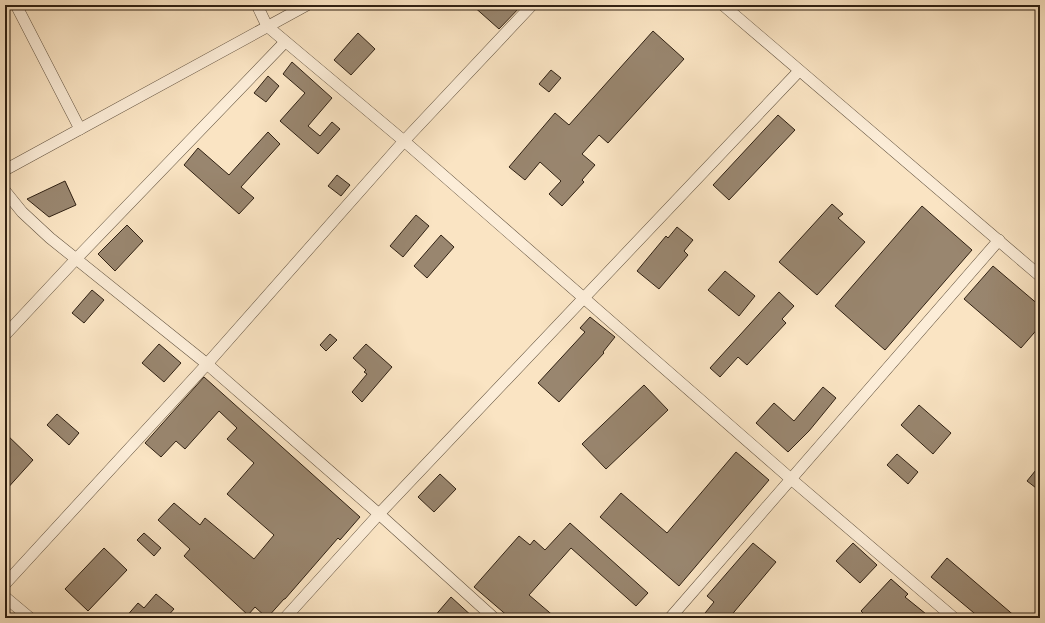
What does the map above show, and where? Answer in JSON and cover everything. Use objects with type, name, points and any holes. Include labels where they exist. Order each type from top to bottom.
[{"type":"street","points":[[16,5],[80,129]]},
{"type":"street","points":[[257,5],[267,26],[285,42],[404,142],[791,479],[954,618]]},
{"type":"street","points":[[5,170],[307,5]]},
{"type":"street","points":[[5,584],[207,364],[404,142],[532,5]]},
{"type":"street","points":[[723,5],[1040,276]]},
{"type":"street","points":[[5,335],[285,42]]},
{"type":"street","points":[[285,618],[379,514],[583,297],[799,71]]},
{"type":"street","points":[[5,190],[22,212],[50,238],[207,364],[379,514],[494,618]]},
{"type":"street","points":[[670,618],[998,240]]},
{"type":"street","points":[[5,597],[30,618]]},
{"type":"building","points":[[472,5],[522,5],[499,29]]},
{"type":"building","points":[[653,31],[684,59],[608,143],[599,135],[582,154],[595,165],[582,180],[584,182],[562,206],[549,194],[561,181],[540,162],[525,180],[509,167],[555,113],[569,125]]},
{"type":"building","points":[[358,33],[375,49],[351,75],[334,60]]},
{"type":"building","points":[[292,62],[332,98],[308,126],[320,136],[332,122],[340,129],[318,154],[280,121],[305,93],[283,74]]},
{"type":"building","points":[[551,70],[561,78],[549,92],[539,84]]},
{"type":"building","points":[[268,76],[279,86],[266,102],[254,93]]},
{"type":"building","points":[[778,115],[795,130],[729,200],[713,185]]},
{"type":"building","points":[[268,132],[280,144],[241,187],[254,198],[239,214],[184,165],[198,148],[229,175]]},
{"type":"building","points":[[337,175],[350,185],[341,196],[328,186]]},
{"type":"building","points":[[65,181],[76,205],[49,217],[27,199]]},
{"type":"building","points":[[832,204],[843,214],[838,218],[865,242],[817,295],[779,262]]},
{"type":"building","points":[[922,206],[972,250],[885,350],[835,306]]},
{"type":"building","points":[[416,215],[429,226],[403,257],[390,246]]},
{"type":"building","points":[[127,225],[143,241],[115,271],[98,254]]},
{"type":"building","points":[[677,227],[693,240],[684,251],[688,255],[659,289],[637,271],[666,236],[668,238]]},
{"type":"building","points":[[441,235],[454,247],[427,278],[414,266]]},
{"type":"building","points":[[993,266],[1040,306],[1040,326],[1021,348],[964,299]]},
{"type":"building","points":[[725,271],[755,296],[739,316],[708,290]]},
{"type":"building","points":[[92,290],[104,300],[84,323],[72,313]]},
{"type":"building","points":[[779,292],[794,306],[782,319],[786,323],[747,365],[738,357],[720,377],[710,368]]},
{"type":"building","points":[[590,317],[615,337],[603,352],[604,353],[559,402],[538,383],[585,332],[580,328]]},
{"type":"building","points":[[330,334],[337,340],[326,351],[320,345]]},
{"type":"building","points":[[159,344],[181,363],[164,382],[142,363]]},
{"type":"building","points":[[366,344],[392,367],[362,402],[352,392],[367,374],[364,372],[366,370],[353,358]]},
{"type":"building","points":[[204,377],[360,517],[340,540],[338,538],[267,618],[255,607],[248,615],[184,556],[190,549],[158,520],[174,503],[200,525],[205,518],[254,559],[274,535],[227,494],[254,463],[227,439],[237,428],[219,411],[185,449],[176,441],[161,457],[145,443]]},
{"type":"building","points":[[644,385],[668,410],[606,469],[582,444]]},
{"type":"building","points":[[823,387],[836,398],[809,431],[788,452],[756,423],[774,403],[794,421]]},
{"type":"building","points":[[919,405],[951,433],[933,454],[901,425]]},
{"type":"building","points":[[57,414],[79,433],[69,445],[47,425]]},
{"type":"building","points":[[5,433],[33,460],[5,491]]},
{"type":"building","points":[[736,452],[769,480],[679,586],[600,517],[621,493],[667,533]]},
{"type":"building","points":[[897,454],[918,472],[908,484],[887,465]]},
{"type":"building","points":[[1040,465],[1040,491],[1027,481]]},
{"type":"building","points":[[440,474],[456,489],[434,512],[418,497]]},
{"type":"building","points":[[570,523],[648,593],[636,606],[571,548],[529,595],[556,618],[510,618],[474,587],[519,536],[530,545],[534,540],[545,550]]},
{"type":"building","points":[[144,533],[161,548],[154,556],[137,540]]},
{"type":"building","points":[[753,543],[776,562],[729,618],[701,618],[714,602],[707,596]]},
{"type":"building","points":[[853,543],[877,565],[860,583],[836,561]]},
{"type":"building","points":[[104,548],[127,570],[88,611],[65,589]]},
{"type":"building","points":[[947,558],[1017,618],[980,618],[931,577]]},
{"type":"building","points":[[891,579],[908,594],[905,597],[931,618],[868,618],[861,611]]},
{"type":"building","points":[[156,594],[174,609],[166,618],[125,618],[138,603],[144,608]]},
{"type":"building","points":[[451,597],[474,618],[433,618]]}]
